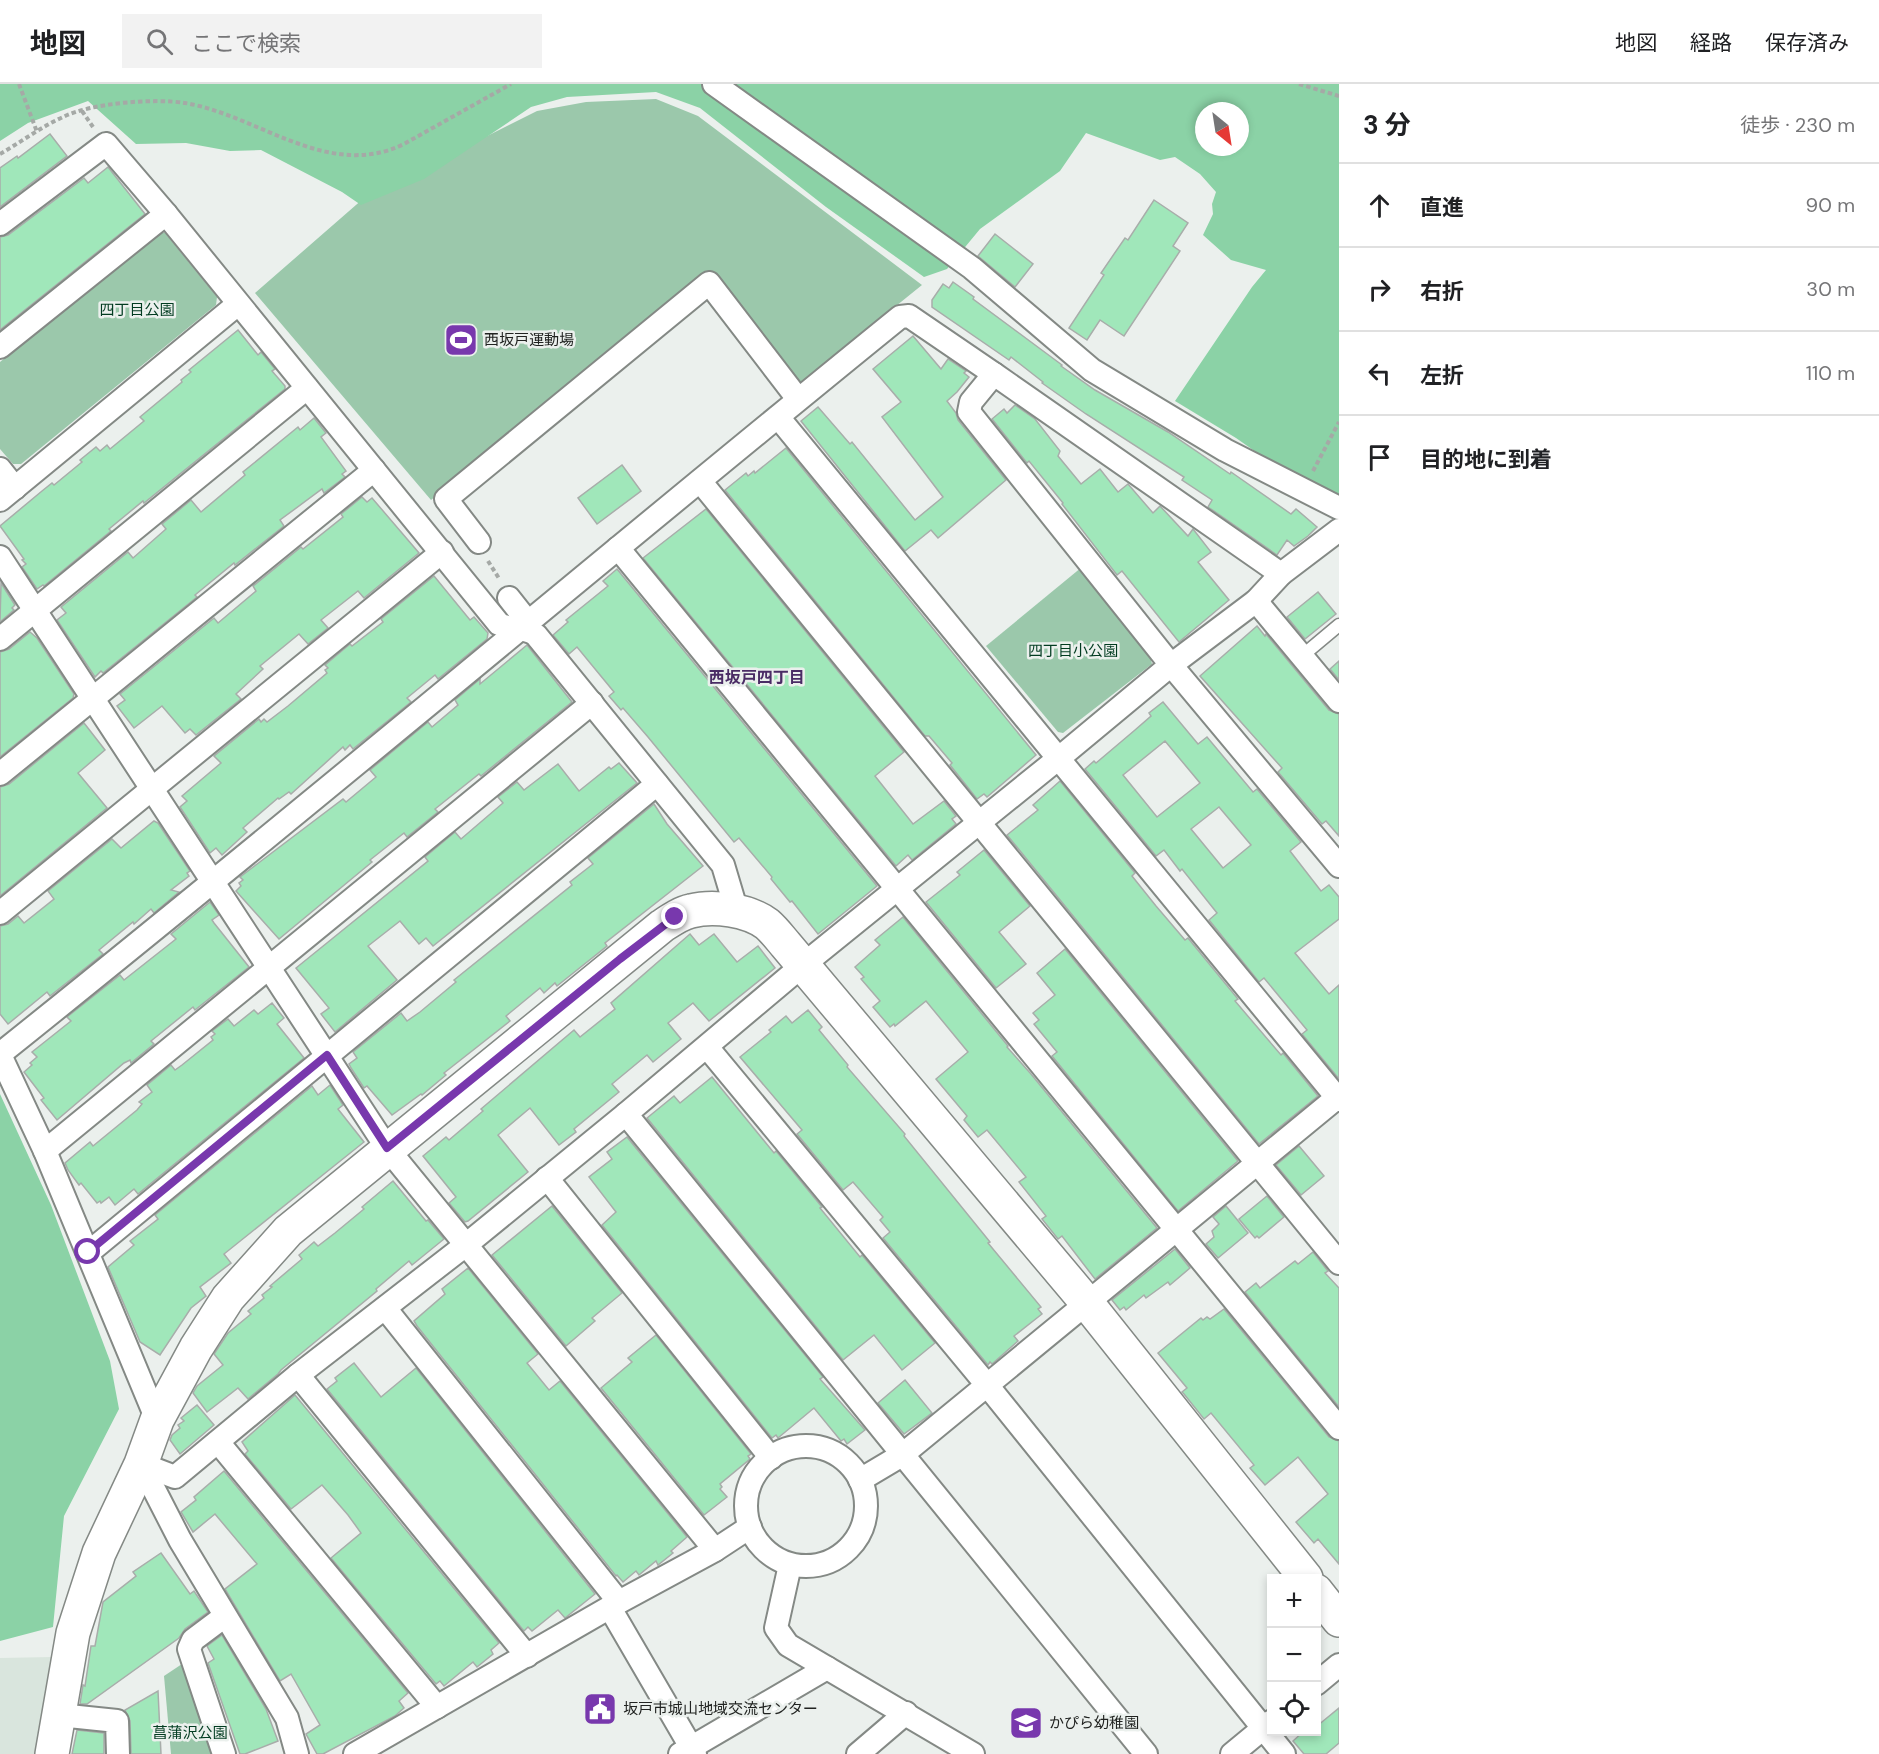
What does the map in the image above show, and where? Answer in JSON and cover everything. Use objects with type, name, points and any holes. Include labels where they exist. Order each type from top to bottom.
[{"type":"street","points":[[714,84],[972,268],[1092,370],[1225,450],[1339,508]]},
{"type":"street","points":[[0,225],[106,144],[166,214],[499,624],[507,628],[523,626]]},
{"type":"street","points":[[0,347],[166,214]]},
{"type":"street","points":[[479,542],[446,499],[709,283],[798,399]]},
{"type":"street","points":[[0,469],[7,494],[238,304]]},
{"type":"street","points":[[156,1420],[45,1151],[0,1054],[214,882],[798,399],[904,315],[909,316],[994,374],[1281,574]]},
{"type":"street","points":[[994,374],[971,402],[969,412],[1171,665],[1339,866]]},
{"type":"street","points":[[0,639],[307,388]]},
{"type":"street","points":[[778,417],[1338,1098],[1175,1229],[902,1455],[860,1480]]},
{"type":"street","points":[[0,774],[374,470]]},
{"type":"street","points":[[700,481],[1339,1263]]},
{"type":"street","points":[[141,1464],[175,1477],[298,1375],[467,1244],[626,1114],[803,964],[897,890],[1171,665],[1256,601],[1281,574],[1339,530]]},
{"type":"street","points":[[618,548],[1339,1428]]},
{"type":"street","points":[[0,913],[441,552]]},
{"type":"street","points":[[0,556],[387,1148],[715,1550]]},
{"type":"street","points":[[509,598],[523,626],[536,635],[723,865],[737,912]]},
{"type":"street","points":[[1256,601],[1339,701]]},
{"type":"street","points":[[45,1151],[592,703]]},
{"type":"street","points":[[88,1252],[657,784]]},
{"type":"street","points":[[52,1754],[73,1633],[99,1553],[141,1464],[156,1420],[196,1347],[228,1298],[288,1231],[387,1148],[662,926],[675,917],[691,911],[737,912],[767,924],[1087,1303],[1303,1574]]},
{"type":"street","points":[[706,1047],[1267,1725],[1232,1754]]},
{"type":"street","points":[[626,1114],[1146,1754]]},
{"type":"street","points":[[547,1178],[771,1458]]},
{"type":"street","points":[[385,1308],[615,1605],[689,1752],[827,1668]]},
{"type":"street","points":[[298,1375],[527,1656]]},
{"type":"street","points":[[218,1442],[437,1707]]},
{"type":"street","points":[[815,1447],[837,1455],[846,1462],[860,1480],[866,1507],[862,1525],[854,1542],[840,1555],[824,1563],[806,1566],[790,1565],[768,1553],[757,1541],[750,1527],[746,1509],[749,1489],[757,1472],[771,1458],[792,1449],[815,1447]]},
{"type":"street","points":[[141,1464],[180,1540],[287,1718],[297,1754]]},
{"type":"street","points":[[369,1751],[437,1707],[715,1550],[750,1527]]},
{"type":"street","points":[[790,1565],[776,1628],[788,1645],[973,1754]]},
{"type":"street","points":[[1321,1597],[1339,1620]]},
{"type":"street","points":[[224,1754],[189,1649],[193,1640],[225,1616]]},
{"type":"street","points":[[1319,1682],[1339,1665]]},
{"type":"street","points":[[858,1754],[906,1713]]},
{"type":"street","points":[[59,1714],[117,1721],[118,1754]]},
{"type":"street","points":[[1273,1736],[1284,1754]]},
{"type":"lane","points":[[1302,656],[1339,625]]},
{"type":"path","points":[[18,84],[37,132]]},
{"type":"path","points":[[0,154],[64,116],[90,109],[141,101],[185,103],[246,122],[296,143],[334,153],[363,156],[397,147],[511,84]]},
{"type":"path","points":[[1299,84],[1339,96]]},
{"type":"path","points":[[1304,490],[1339,422]]},
{"type":"path","points":[[479,542],[509,598]]},
{"type":"shaded area","points":[[52,1657],[34,1754],[0,1754],[0,1658]]},
{"type":"green space","points":[[0,84],[1339,84],[1339,498],[1289,475],[1236,438],[1175,401],[1266,270],[1231,260],[1203,235],[1213,214],[1212,204],[1216,192],[1200,174],[1175,157],[1160,160],[1086,133],[1060,171],[980,229],[947,269],[924,277],[826,207],[700,108],[656,92],[567,97],[531,107],[424,179],[361,205],[342,192],[261,150],[230,151],[186,143],[136,144],[88,101],[28,123],[0,141]]},
{"type":"green space","name":"西坂戸運動場","points":[[656,99],[698,116],[922,285],[797,386],[711,273],[431,500],[255,293],[364,198],[537,111],[586,102]]},
{"type":"green space","name":"四丁目公園","points":[[156,233],[165,233],[217,297],[216,305],[21,464],[13,464],[0,449],[0,362]]},
{"type":"green space","name":"四丁目小公園","points":[[1082,567],[1150,655],[1152,664],[1063,733],[1058,732],[986,646]]},
{"type":"green space","points":[[0,1094],[51,1205],[110,1361],[119,1409],[64,1516],[53,1627],[0,1641]]},
{"type":"green space","name":"菖蒲沢公園","points":[[185,1662],[217,1754],[171,1754],[164,1676]]},
{"type":"building","points":[[50,134],[67,156],[0,207],[0,168],[17,156],[18,158]]},
{"type":"building","points":[[108,167],[145,214],[0,330],[0,237],[8,235],[84,178],[88,183]]},
{"type":"building","points":[[1154,200],[1188,223],[1173,246],[1180,251],[1124,336],[1100,320],[1087,340],[1069,328],[1104,275],[1101,273],[1125,238],[1128,240]]},
{"type":"building","points":[[995,234],[1033,264],[1015,287],[978,256]]},
{"type":"building","points":[[953,282],[1095,390],[1168,432],[1291,514],[1296,509],[1317,527],[1294,546],[1287,540],[1277,555],[1208,507],[1212,500],[1182,480],[1184,477],[1086,414],[1042,383],[1011,357],[1009,360],[932,307],[932,300],[943,284],[949,288]]},
{"type":"building","points":[[238,330],[258,355],[261,352],[275,369],[272,371],[285,389],[144,503],[143,501],[109,529],[111,531],[44,586],[37,589],[22,567],[26,564],[22,560],[24,559],[0,526],[52,483],[54,485],[82,462],[80,460],[96,447],[100,451],[107,445],[110,449],[144,421],[140,417],[182,382],[181,380],[191,372],[189,370]]},
{"type":"building","points":[[913,336],[941,369],[948,359],[966,371],[964,373],[969,377],[947,401],[958,420],[1006,480],[938,538],[931,530],[905,551],[801,421],[818,407],[850,444],[852,442],[915,520],[943,497],[882,417],[901,402],[873,369]]},
{"type":"building","points":[[1015,405],[1035,419],[1060,451],[1058,456],[1081,484],[1100,469],[1118,492],[1128,484],[1153,513],[1160,506],[1188,536],[1193,529],[1211,552],[1198,562],[1229,600],[1179,642],[1122,571],[1117,575],[1063,503],[992,419],[1004,409],[1007,413]]},
{"type":"building","points":[[314,418],[326,433],[321,437],[346,471],[342,474],[345,477],[324,493],[322,489],[280,520],[284,526],[235,565],[234,563],[195,595],[197,597],[95,677],[57,620],[66,613],[61,607],[128,552],[133,558],[166,529],[162,524],[191,500],[201,512],[245,475],[243,472],[298,427],[300,430]]},
{"type":"building","points":[[786,448],[1036,755],[987,797],[984,794],[977,799],[950,765],[952,763],[929,736],[925,736],[725,490],[746,473],[748,476],[754,471],[755,473]]},
{"type":"building","points":[[622,465],[641,491],[597,524],[578,498]]},
{"type":"building","points":[[362,497],[367,502],[372,498],[419,553],[364,598],[358,591],[321,620],[328,628],[308,644],[299,634],[260,666],[263,669],[236,694],[241,699],[196,735],[190,729],[185,733],[162,706],[134,728],[117,706],[125,700],[120,694],[214,618],[218,623],[256,591],[253,586],[343,517],[341,514]]},
{"type":"building","points":[[706,509],[904,752],[875,776],[913,824],[944,801],[956,816],[952,819],[956,824],[912,860],[908,855],[896,866],[643,558]]},
{"type":"building","points":[[617,569],[877,886],[818,934],[739,838],[734,842],[648,737],[623,708],[621,710],[609,696],[614,692],[577,647],[569,654],[553,635],[568,622],[566,620],[608,586],[603,581]]},
{"type":"building","points":[[434,576],[470,620],[474,617],[488,633],[487,639],[438,679],[435,675],[407,698],[411,702],[353,749],[350,745],[345,750],[343,747],[291,794],[289,792],[278,798],[243,828],[247,832],[222,855],[216,848],[210,853],[180,807],[187,801],[182,796],[221,763],[214,756],[259,719],[261,722],[264,719],[267,722],[288,706],[327,673],[325,670],[328,668],[325,665],[350,644],[352,646],[383,622],[381,619]]},
{"type":"building","points":[[1,583],[15,605],[12,608],[14,610],[0,622]]},
{"type":"building","points":[[1318,592],[1336,614],[1305,639],[1287,617]]},
{"type":"building","points":[[1257,626],[1329,710],[1339,714],[1339,836],[1326,821],[1322,824],[1278,772],[1282,768],[1200,676]]},
{"type":"building","points":[[30,632],[37,638],[74,694],[73,698],[0,757],[0,652],[9,649]]},
{"type":"building","points":[[527,645],[572,702],[481,776],[479,774],[435,809],[438,812],[407,837],[404,833],[370,860],[372,862],[279,939],[236,891],[243,880],[240,877],[343,799],[346,802],[376,777],[370,770],[428,722],[432,727],[458,705],[455,700],[480,679],[480,684]]},
{"type":"building","points":[[1339,661],[1339,680],[1330,669]]},
{"type":"building","points":[[1163,702],[1198,744],[1207,737],[1253,792],[1257,789],[1301,842],[1290,851],[1321,891],[1329,885],[1339,897],[1339,919],[1295,953],[1329,994],[1339,985],[1339,1079],[1302,1034],[1307,1030],[1264,978],[1259,982],[1209,920],[1217,913],[1182,869],[1180,871],[1164,850],[1156,856],[1085,769],[1094,761],[1096,763],[1151,716],[1149,713]],"holes":[[[1165,741],[1200,783],[1157,817],[1123,775]],[[1219,807],[1251,845],[1223,868],[1191,829]]]},
{"type":"building","points":[[84,723],[105,750],[78,773],[107,808],[0,896],[0,787],[9,784]]},
{"type":"building","points":[[619,763],[637,783],[433,946],[426,938],[419,944],[400,921],[368,946],[397,980],[335,1032],[321,1014],[329,1008],[296,968],[428,861],[425,857],[455,832],[461,839],[503,803],[498,797],[517,782],[524,790],[558,764],[579,791],[609,767],[611,769]]},
{"type":"building","points":[[1060,781],[1135,873],[1132,876],[1156,906],[1185,940],[1188,938],[1238,999],[1235,1001],[1281,1055],[1283,1053],[1318,1096],[1259,1144],[1007,835],[1038,810],[1033,805]]},
{"type":"building","points":[[654,804],[667,824],[703,866],[605,943],[607,946],[557,986],[555,983],[544,993],[540,988],[506,1016],[510,1021],[444,1073],[446,1075],[422,1095],[392,1115],[367,1086],[364,1088],[351,1068],[349,1064],[357,1058],[353,1052],[401,1013],[407,1021],[420,1012],[456,982],[454,980],[572,885],[570,882],[593,864],[588,858]]},
{"type":"building","points":[[154,821],[158,823],[190,871],[187,873],[189,876],[171,890],[179,892],[154,913],[151,909],[134,924],[133,922],[99,950],[103,954],[50,996],[47,992],[8,1024],[0,1014],[0,926],[8,924],[18,916],[24,923],[54,899],[48,891],[112,839],[121,848]]},
{"type":"building","points":[[984,850],[1030,906],[999,932],[1026,964],[996,988],[926,902],[960,875],[957,872]]},
{"type":"building","points":[[210,902],[219,915],[212,920],[249,967],[195,1010],[193,1007],[151,1041],[154,1044],[131,1063],[130,1060],[124,1063],[57,1120],[41,1100],[44,1098],[24,1072],[37,1057],[32,1052],[71,1021],[67,1017],[120,975],[124,980],[176,939],[171,934]]},
{"type":"building","points":[[903,917],[1157,1228],[1095,1279],[1062,1236],[1058,1239],[1042,1219],[1046,1216],[1019,1182],[1026,1177],[987,1130],[978,1137],[964,1120],[967,1116],[936,1079],[968,1052],[926,1001],[895,1026],[894,1024],[890,1027],[873,1007],[880,1001],[861,979],[864,977],[855,967],[880,945],[875,940]]},
{"type":"building","points":[[690,934],[699,945],[714,934],[737,962],[758,946],[775,968],[709,1021],[693,1003],[668,1023],[681,1039],[653,1062],[647,1055],[612,1084],[619,1092],[574,1129],[576,1132],[559,1145],[530,1108],[498,1135],[528,1172],[465,1222],[449,1203],[456,1197],[423,1156],[446,1137],[449,1140],[483,1111],[481,1109],[574,1030],[580,1037],[615,1009],[611,1003]]},
{"type":"building","points":[[1065,949],[1238,1161],[1178,1211],[1052,1056],[1057,1052],[1034,1024],[1039,1020],[1033,1013],[1055,995],[1037,973]]},
{"type":"building","points":[[272,1003],[284,1018],[277,1024],[304,1058],[138,1194],[134,1189],[115,1205],[109,1197],[97,1203],[81,1183],[79,1185],[65,1163],[90,1142],[93,1146],[137,1110],[142,1104],[139,1102],[152,1092],[147,1085],[171,1065],[175,1070],[213,1040],[211,1037],[215,1034],[212,1031],[228,1019],[234,1026],[254,1010],[258,1014]]},
{"type":"building","points":[[808,1010],[822,1027],[819,1030],[848,1065],[847,1067],[905,1134],[904,1136],[990,1242],[988,1243],[1041,1307],[1038,1309],[1042,1314],[1014,1336],[1018,1341],[992,1364],[990,1362],[988,1365],[883,1238],[890,1232],[880,1220],[883,1217],[853,1182],[843,1190],[797,1134],[802,1130],[740,1057],[771,1032],[769,1030],[786,1016],[792,1023]]},
{"type":"building","points":[[712,1077],[774,1153],[776,1151],[860,1257],[862,1255],[935,1343],[902,1370],[874,1335],[843,1360],[647,1118],[674,1096],[680,1103]]},
{"type":"building","points":[[330,1085],[343,1105],[338,1109],[364,1142],[224,1254],[231,1263],[200,1287],[206,1296],[191,1308],[160,1355],[140,1342],[108,1267],[134,1245],[130,1241],[158,1219],[155,1215],[312,1086],[318,1095]]},
{"type":"building","points":[[627,1137],[823,1377],[820,1379],[865,1430],[847,1444],[844,1439],[841,1441],[814,1408],[778,1438],[776,1435],[772,1438],[602,1225],[616,1212],[589,1177],[612,1159],[607,1152]]},
{"type":"building","points":[[1299,1146],[1324,1176],[1301,1195],[1276,1165]]},
{"type":"building","points":[[393,1181],[444,1239],[412,1265],[409,1261],[376,1289],[377,1291],[248,1399],[238,1388],[207,1412],[193,1393],[197,1386],[223,1365],[214,1354],[228,1333],[251,1314],[248,1311],[264,1298],[262,1295],[272,1287],[270,1286],[302,1259],[299,1255],[314,1242],[318,1246],[335,1233]]},
{"type":"building","points":[[1267,1196],[1284,1217],[1259,1238],[1257,1236],[1255,1238],[1239,1219]]},
{"type":"building","points":[[552,1206],[622,1293],[592,1318],[595,1321],[566,1346],[492,1255]]},
{"type":"building","points":[[1226,1206],[1248,1233],[1218,1258],[1206,1244],[1214,1237],[1212,1231],[1219,1224],[1213,1217]]},
{"type":"building","points":[[1175,1249],[1190,1268],[1170,1285],[1168,1282],[1146,1298],[1144,1295],[1126,1310],[1124,1307],[1120,1310],[1112,1300]]},
{"type":"building","points":[[1313,1252],[1328,1271],[1325,1273],[1339,1288],[1339,1407],[1245,1292],[1256,1283],[1260,1288],[1295,1261],[1298,1264]]},
{"type":"building","points":[[468,1268],[538,1354],[527,1363],[549,1390],[560,1381],[687,1537],[658,1565],[656,1561],[639,1575],[636,1571],[623,1582],[616,1576],[417,1326],[414,1321],[445,1294],[442,1289]]},
{"type":"building","points":[[1224,1309],[1329,1437],[1339,1441],[1339,1564],[1318,1539],[1314,1543],[1296,1522],[1328,1494],[1298,1457],[1265,1485],[1250,1468],[1254,1465],[1211,1413],[1204,1419],[1182,1392],[1187,1388],[1158,1353],[1201,1318],[1210,1319]]},
{"type":"building","points":[[656,1335],[751,1454],[748,1456],[750,1459],[720,1484],[722,1487],[720,1489],[727,1497],[704,1515],[601,1388],[632,1362],[628,1358]]},
{"type":"building","points":[[354,1363],[381,1397],[416,1368],[595,1594],[565,1618],[558,1610],[532,1631],[528,1627],[524,1631],[327,1389],[337,1381],[335,1378]]},
{"type":"building","points":[[905,1380],[932,1413],[904,1434],[878,1403]]},
{"type":"building","points":[[295,1395],[499,1643],[491,1650],[493,1654],[477,1667],[473,1662],[444,1686],[440,1681],[436,1684],[331,1558],[361,1533],[348,1515],[322,1485],[291,1509],[245,1454],[248,1451],[242,1442]]},
{"type":"building","points":[[197,1405],[214,1425],[180,1454],[170,1440],[180,1428],[178,1425],[184,1421],[181,1418]]},
{"type":"building","points":[[224,1471],[408,1693],[399,1701],[404,1708],[395,1716],[323,1754],[317,1754],[306,1734],[320,1725],[291,1674],[280,1681],[225,1589],[257,1564],[215,1514],[193,1532],[181,1512],[196,1500],[194,1497]]},
{"type":"building","points":[[161,1553],[190,1594],[194,1591],[208,1612],[185,1629],[179,1638],[87,1704],[80,1704],[91,1646],[95,1646],[103,1602],[136,1576],[133,1572]]},
{"type":"building","points":[[222,1635],[266,1709],[278,1741],[245,1754],[240,1754],[208,1663],[214,1659],[207,1646]]},
{"type":"building","points":[[158,1691],[161,1754],[131,1754],[130,1721],[125,1710]]},
{"type":"building","points":[[1339,1708],[1339,1743],[1326,1754],[1304,1754],[1293,1741],[1298,1736],[1321,1736],[1321,1723]]},
{"type":"building","points":[[77,1730],[104,1733],[104,1754],[72,1754]]},
{"type":"place","name":"西坂戸運動場","points":[[461,340]]},
{"type":"place","name":"坂戸市城山地域交流センター","points":[[600,1709]]},
{"type":"place","name":"かぴら幼稚園","points":[[1026,1723]]},
{"type":"district","name":"西坂戸四丁目","points":[[757,677]]},
{"type":"route","points":[[88,1252],[327,1055],[387,1148],[675,917]]}]
